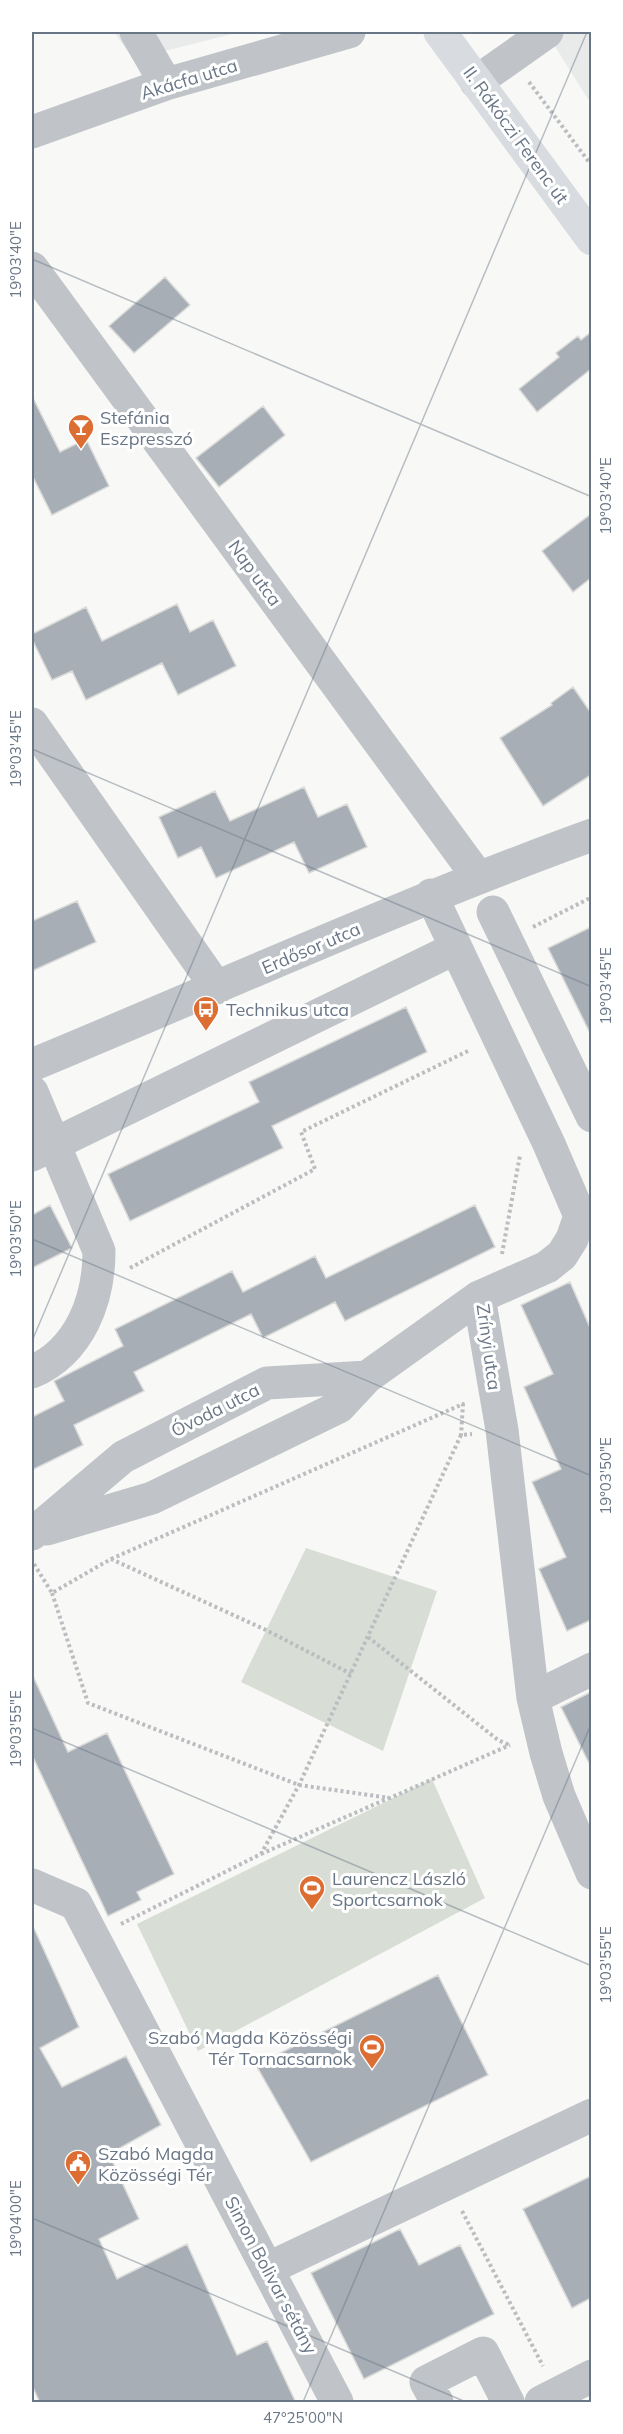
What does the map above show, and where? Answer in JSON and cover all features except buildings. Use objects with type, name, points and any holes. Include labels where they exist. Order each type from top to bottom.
[{"type":"main road","name":"II. Rákóczi Ferenc út","points":[[440,32],[591,239]]},
{"type":"street","points":[[136,32],[166,84]]},
{"type":"street","name":"Akácfa utca","points":[[32,132],[166,84],[349,32]]},
{"type":"street","points":[[476,82],[547,32]]},
{"type":"street","name":"Nap utca","points":[[32,268],[478,877]]},
{"type":"street","points":[[32,724],[217,988]]},
{"type":"street","name":"Erdősor utca","points":[[32,1065],[431,895],[591,835]]},
{"type":"street","name":"Zrínyi utca","points":[[431,895],[549,1144],[586,1228],[572,1239],[562,1255],[547,1267],[487,1294],[533,1698],[559,1796],[591,1873]]},
{"type":"street","points":[[499,927],[591,1116]]},
{"type":"street","points":[[43,1149],[456,948]]},
{"type":"street","points":[[32,1092],[43,1149],[99,1251],[99,1277],[79,1332],[63,1353],[32,1372]]},
{"type":"street","points":[[32,1542],[152,1498],[339,1407],[367,1377],[487,1294]]},
{"type":"street","name":"Óvoda utca","points":[[32,1542],[123,1457],[267,1383],[367,1377]]},
{"type":"street","points":[[533,1698],[591,1669]]},
{"type":"street","name":"Simon Bolivar sétány","points":[[32,1885],[75,1904],[337,2403]]},
{"type":"street","points":[[267,2269],[591,2115]]},
{"type":"street","points":[[436,2403],[426,2382],[483,2353],[508,2403]]},
{"type":"street","points":[[549,2398],[591,2376]]},
{"type":"path","points":[[558,121],[591,166]]},
{"type":"path","points":[[499,927],[591,897]]},
{"type":"path","points":[[96,1287],[315,1169],[301,1132],[497,1037]]},
{"type":"path","points":[[487,1294],[519,1156],[549,1144]]},
{"type":"path","points":[[51,1593],[111,1559],[463,1404],[461,1435],[299,1785],[261,1854]]},
{"type":"path","points":[[461,1435],[502,1430]]},
{"type":"path","points":[[32,1542],[87,1703],[299,1785],[390,1798]]},
{"type":"path","points":[[111,1559],[266,1629],[351,1674]]},
{"type":"path","points":[[94,1937],[261,1854],[510,1745],[498,1740],[368,1637]]},
{"type":"path","points":[[448,2183],[549,2398]]},
{"type":"shaded area","points":[[114,32],[240,32],[133,59]]},
{"type":"shaded area","points":[[546,32],[591,32],[591,104]]},
{"type":"shaded area","points":[[306,1548],[437,1591],[383,1751],[241,1682]]},
{"type":"shaded area","name":"Laurencz László Sportcsarnok","points":[[432,1779],[485,1898],[198,2051],[137,1924]]},
{"type":"place","name":"Stefánia Eszpresszó","points":[[81,450]]},
{"type":"place","name":"Technikus utca","points":[[206,1032]]},
{"type":"place","name":"Laurencz László Sportcsarnok","points":[[312,1911]]},
{"type":"place","name":"Szabó Magda Közösségi Tér Tornacsarnok","points":[[372,2070]]},
{"type":"place","name":"Szabó Magda Közösségi Tér","points":[[78,2186]]}]
